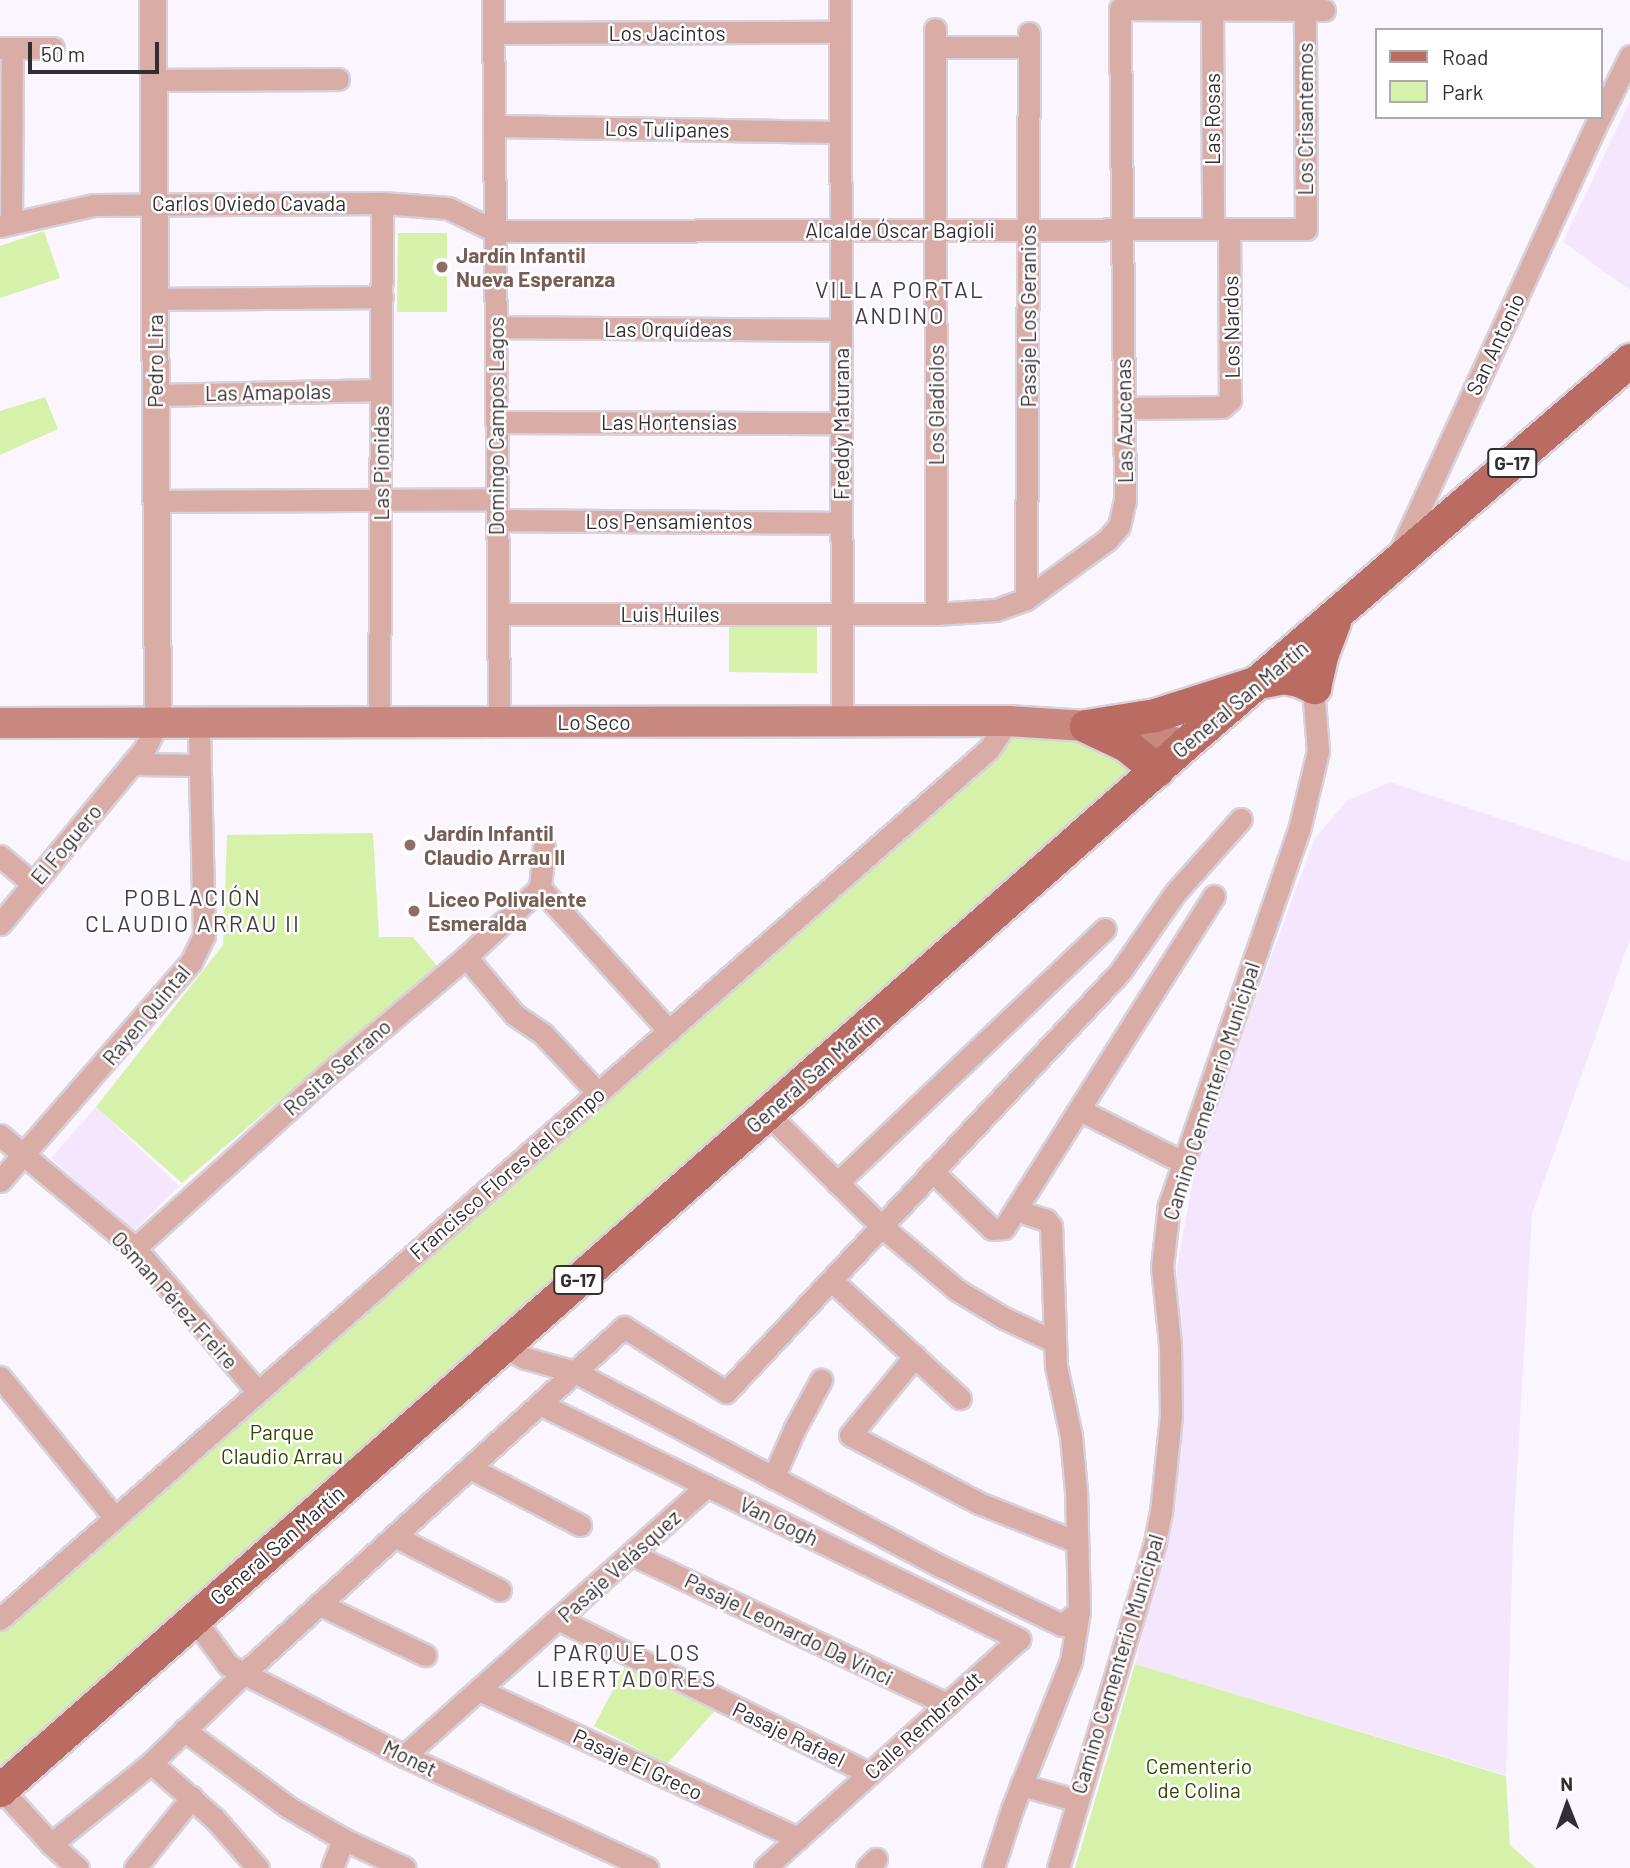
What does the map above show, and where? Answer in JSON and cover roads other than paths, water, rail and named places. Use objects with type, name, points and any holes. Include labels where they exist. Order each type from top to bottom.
[{"type":"main road","name":"General San Martín","points":[[1,1789],[1185,744],[1302,646],[1630,360]]},
{"type":"main road","points":[[1086,726],[1155,715],[1258,682],[1283,677],[1314,687],[1322,653],[1335,617]]},
{"type":"main road","name":"Lo Seco","points":[[0,723],[1008,721],[1086,726],[1185,744]]},
{"type":"main road","points":[[1086,726],[1126,746],[1157,771]]},
{"type":"street","name":"Pedro Lira","points":[[153,0],[158,723]]},
{"type":"street","name":"Freddy Maturana","points":[[840,0],[842,722]]},
{"type":"street","name":"Domingo Campos Lagos","points":[[493,2],[499,722]]},
{"type":"street","name":"Las Azucenas","points":[[841,614],[936,614],[1012,607],[1027,599],[1107,540],[1119,526],[1125,501],[1120,9],[1212,9]]},
{"type":"street","name":"Los Crisantemos","points":[[1212,9],[1314,10],[1306,229]]},
{"type":"street","name":"Las Rosas","points":[[1212,9],[1221,229]]},
{"type":"street","name":"Los Jacintos","points":[[493,33],[840,32]]},
{"type":"street","name":"Pasaje Los Geranios","points":[[935,38],[1028,40],[1027,599]]},
{"type":"street","name":"Los Gladiolos","points":[[935,38],[936,614]]},
{"type":"street","points":[[6,224],[6,48],[53,48]]},
{"type":"street","name":"San Antonio","points":[[1602,113],[1630,56]]},
{"type":"street","points":[[154,80],[338,79]]},
{"type":"street","name":"San Antonio","points":[[1394,565],[1599,119]]},
{"type":"street","name":"Los Tulipanes","points":[[494,126],[841,132]]},
{"type":"street","name":"Carlos Oviedo Cavada","points":[[6,224],[94,205],[382,203],[448,208],[495,231]]},
{"type":"street","name":"Las Pionidas","points":[[379,722],[382,203]]},
{"type":"street","name":"Los Nardos","points":[[1124,408],[1222,407],[1230,400],[1221,229]]},
{"type":"street","name":"Alcalde Óscar Bagioli","points":[[495,231],[1306,229]]},
{"type":"street","points":[[155,299],[382,297]]},
{"type":"street","name":"Las Orquídeas","points":[[496,327],[841,330]]},
{"type":"street","name":"Las Amapolas","points":[[156,395],[381,390]]},
{"type":"street","name":"Las Hortensias","points":[[496,422],[841,423]]},
{"type":"street","name":"Los Pensamientos","points":[[156,501],[380,500],[497,510],[841,523]]},
{"type":"street","name":"Luis Huiles","points":[[498,614],[841,614]]},
{"type":"street","name":"Camino Cementerio Municipal","points":[[1058,1868],[1076,1800],[1155,1542],[1161,1512],[1169,1453],[1172,1380],[1163,1247],[1170,1205],[1299,830],[1318,751],[1314,687],[1302,646]]},
{"type":"street","name":"Francisco Flores del Campo","points":[[0,1619],[989,749],[1008,721]]},
{"type":"street","name":"El Foguero","points":[[0,924],[132,764],[153,737],[158,723]]},
{"type":"street","name":"Rayen Quintal","points":[[0,1181],[25,1156],[191,962],[204,934],[199,723]]},
{"type":"street","points":[[132,764],[199,765]]},
{"type":"street","points":[[51,1844],[150,1763],[319,1604],[624,1327],[726,1392],[1120,972],[1175,893],[1241,820]]},
{"type":"street","points":[[544,847],[540,888],[669,1031]]},
{"type":"street","points":[[0,856],[33,884]]},
{"type":"street","name":"Rosita Serrano","points":[[135,1248],[330,1072],[466,957],[540,888]]},
{"type":"street","points":[[932,1171],[994,1231],[1004,1228],[1214,896]]},
{"type":"street","points":[[837,1183],[1105,929]]},
{"type":"street","points":[[466,957],[515,1015],[544,1034],[598,1093]]},
{"type":"street","points":[[1080,1110],[1184,1163]]},
{"type":"street","points":[[767,1113],[881,1226],[957,1290],[1004,1318],[1055,1342]]},
{"type":"street","name":"Osman Pérez Freire","points":[[0,1135],[135,1248],[258,1392]]},
{"type":"street","points":[[993,1868],[1021,1784],[1071,1661],[1079,1612],[1074,1463],[1055,1342],[1051,1226],[1046,1220],[1016,1210]]},
{"type":"street","points":[[831,1280],[960,1398]]},
{"type":"street","points":[[503,1346],[525,1358],[575,1372],[773,1478],[1062,1625],[1079,1612]]},
{"type":"street","points":[[915,1356],[850,1435],[979,1503],[1077,1542]]},
{"type":"street","points":[[0,1377],[115,1518]]},
{"type":"street","points":[[773,1478],[795,1428],[821,1380]]},
{"type":"street","name":"Van Gogh","points":[[540,1404],[1018,1639]]},
{"type":"street","points":[[470,1468],[580,1525]]},
{"type":"street","name":"Pasaje Velásquez","points":[[404,1756],[560,1620],[707,1486]]},
{"type":"street","points":[[394,1536],[500,1590]]},
{"type":"street","name":"Pasaje Leonardo Da Vinci","points":[[631,1554],[947,1704]]},
{"type":"street","points":[[319,1604],[425,1654]]},
{"type":"street","name":"Monet","points":[[194,1619],[228,1665],[404,1756],[648,1868]]},
{"type":"street","name":"Pasaje Rafael","points":[[560,1620],[868,1773]]},
{"type":"street","name":"Calle Rembrandt","points":[[765,1868],[1018,1639]]},
{"type":"street","name":"Pasaje El Greco","points":[[479,1690],[798,1838]]},
{"type":"street","points":[[184,1730],[257,1786],[343,1839],[405,1868]]},
{"type":"street","points":[[150,1763],[192,1797],[258,1868]]},
{"type":"street","points":[[1021,1784],[1076,1800]]},
{"type":"street","points":[[1,1789],[51,1844],[78,1868]]},
{"type":"street","points":[[135,1868],[192,1797]]},
{"type":"street","points":[[332,1868],[343,1839]]},
{"type":"place","name":"Jardín Infantil Nueva Esperanza","points":[[442,267]]},
{"type":"place","name":"Jardín Infantil Claudio Arrau II","points":[[410,845]]},
{"type":"place","name":"Liceo Polivalente Esmeralda","points":[[414,911]]},
{"type":"district","name":"VILLA PORTAL ANDINO","points":[[900,302]]},
{"type":"district","name":"POBLACIÓN CLAUDIO ARRAU II","points":[[193,910]]},
{"type":"district","name":"PARQUE LOS LIBERTADORES","points":[[627,1665]]},
{"type":"park label","name":"Parque Claudio Arrau","points":[[282,1444]]},
{"type":"park label","name":"Cementerio de Colina","points":[[1199,1778]]}]
